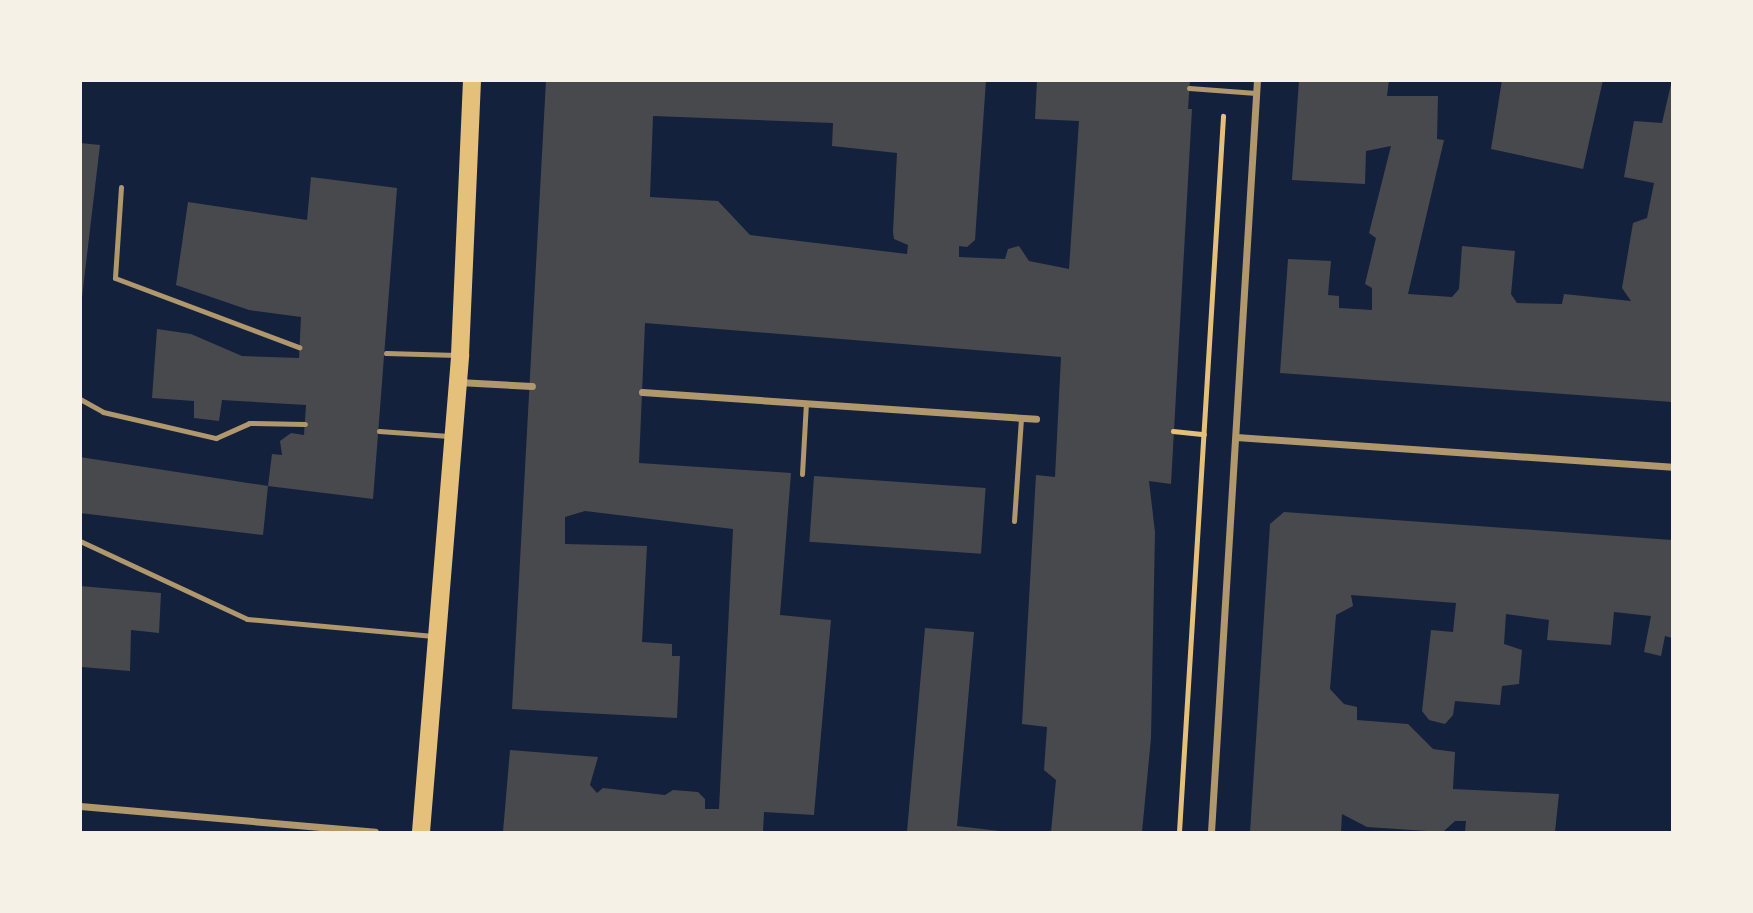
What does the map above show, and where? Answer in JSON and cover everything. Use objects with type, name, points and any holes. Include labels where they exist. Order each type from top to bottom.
[{"type":"main road","points":[[421,832],[460,355],[472,80]]},
{"type":"street","points":[[1211,832],[1257,80]]},
{"type":"street","points":[[457,382],[532,386]]},
{"type":"street","points":[[642,392],[1036,419]]},
{"type":"street","points":[[1236,437],[1672,467]]},
{"type":"street","points":[[80,806],[375,832]]},
{"type":"lane","points":[[1189,88],[1256,93]]},
{"type":"lane","points":[[121,187],[115,278],[299,347]]},
{"type":"lane","points":[[386,353],[460,355]]},
{"type":"lane","points":[[80,399],[103,412],[216,438],[249,423],[305,424]]},
{"type":"lane","points":[[802,474],[806,403]]},
{"type":"lane","points":[[1014,522],[1021,418]]},
{"type":"lane","points":[[379,432],[452,436]]},
{"type":"lane","points":[[80,541],[247,619],[436,636]]},
{"type":"path","points":[[1178,832],[1225,91]]},
{"type":"building","points":[[546,80],[986,80],[975,240],[967,247],[959,246],[959,257],[1005,259],[1008,249],[1019,246],[1029,261],[1069,269],[1079,121],[1035,119],[1037,80],[1190,80],[1188,109],[1192,109],[1171,484],[1149,481],[1155,532],[1151,738],[1142,832],[1051,832],[1056,780],[1044,770],[1047,727],[1022,724],[1036,475],[1055,477],[1061,357],[645,323],[639,463],[791,473],[780,615],[831,620],[814,815],[764,812],[763,832],[503,832],[510,750],[598,757],[590,785],[597,793],[603,788],[665,795],[673,790],[698,792],[705,799],[705,809],[719,809],[733,529],[585,511],[565,517],[565,544],[647,546],[642,642],[672,644],[672,656],[680,656],[677,718],[512,709]],"holes":[[[653,116],[833,123],[832,146],[897,153],[893,232],[894,239],[908,245],[907,254],[750,235],[718,201],[650,197]]]},
{"type":"building","points":[[1299,80],[1389,80],[1387,96],[1438,96],[1437,139],[1444,140],[1408,294],[1452,297],[1459,289],[1462,246],[1515,251],[1511,294],[1517,303],[1562,304],[1564,294],[1631,301],[1622,288],[1633,223],[1647,218],[1654,183],[1624,177],[1634,121],[1662,123],[1672,80],[1672,402],[1280,373],[1288,259],[1331,261],[1328,295],[1339,296],[1339,308],[1372,310],[1372,288],[1365,284],[1376,238],[1369,233],[1391,146],[1366,151],[1365,184],[1292,180]]},
{"type":"building","points":[[1502,80],[1603,80],[1583,169],[1491,149]]},
{"type":"building","points":[[80,143],[100,145],[82,297],[80,297]]},
{"type":"building","points":[[311,177],[397,188],[373,499],[268,486],[272,454],[282,455],[280,441],[291,433],[304,435],[306,405],[222,400],[219,421],[194,418],[194,401],[152,398],[157,329],[191,334],[242,356],[299,358],[301,317],[249,310],[176,285],[188,202],[307,220]]},
{"type":"building","points":[[80,457],[268,486],[263,535],[80,513]]},
{"type":"building","points":[[814,476],[986,488],[981,554],[809,542]]},
{"type":"building","points":[[1284,512],[1672,540],[1672,638],[1665,636],[1661,656],[1644,652],[1651,616],[1614,612],[1611,645],[1547,640],[1549,620],[1506,614],[1504,644],[1522,650],[1519,684],[1502,686],[1500,705],[1455,701],[1453,715],[1445,724],[1429,720],[1422,711],[1431,630],[1453,632],[1456,603],[1351,595],[1353,606],[1336,615],[1330,689],[1344,704],[1357,707],[1357,720],[1408,724],[1433,749],[1455,752],[1453,789],[1559,794],[1555,832],[1465,832],[1466,821],[1455,821],[1443,832],[1367,827],[1342,814],[1341,832],[1250,832],[1270,524]]},
{"type":"building","points":[[80,586],[161,593],[159,633],[131,630],[130,671],[82,667]]},
{"type":"building","points":[[925,628],[974,632],[957,826],[1008,832],[907,832]]}]
